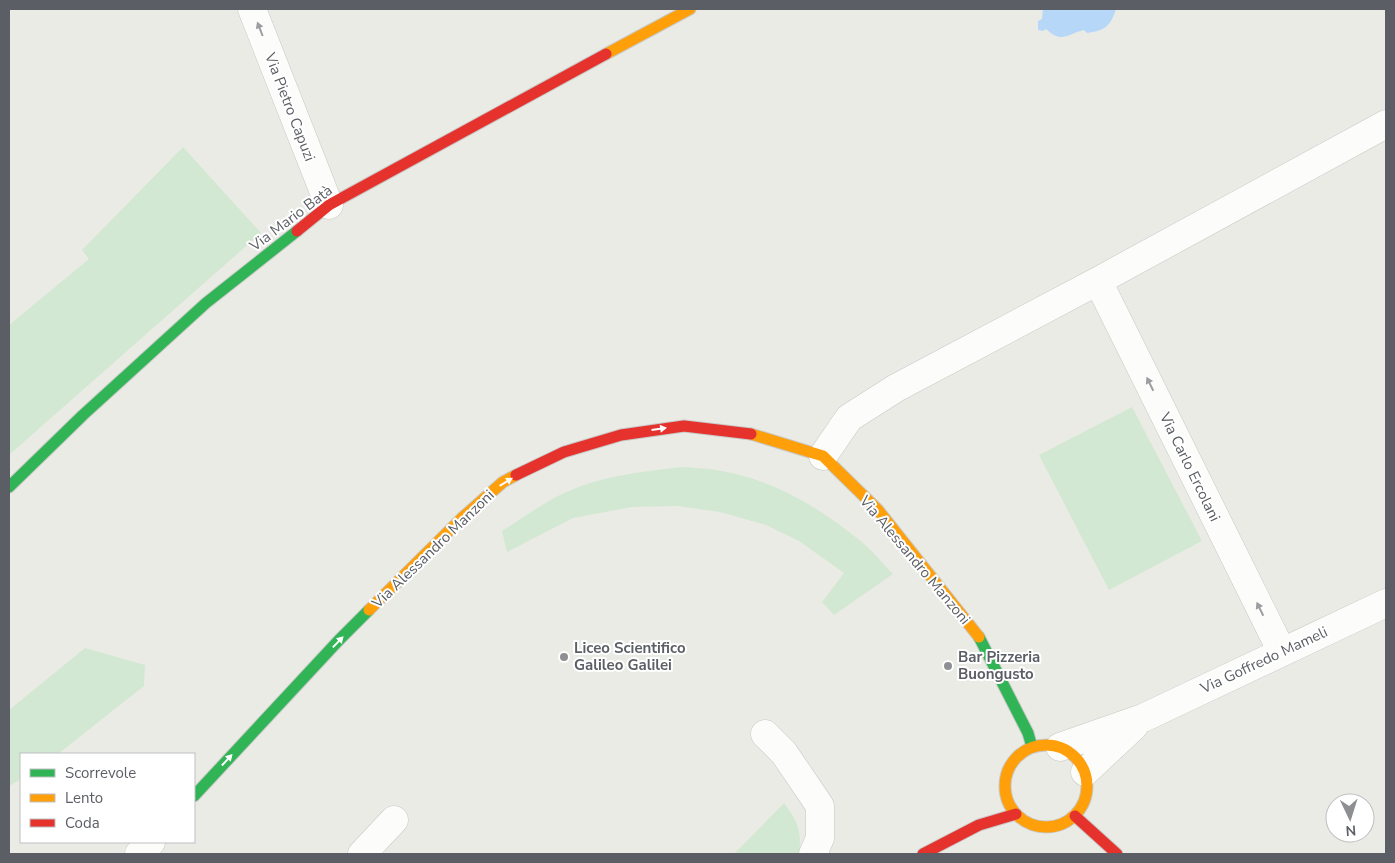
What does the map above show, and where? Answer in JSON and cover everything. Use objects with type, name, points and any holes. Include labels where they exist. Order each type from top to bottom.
[{"type":"street","name":"Via Pietro Capuzi","points":[[252,9],[329,205]]},
{"type":"street","name":"Via Mario Batà","points":[[9,487],[83,415],[206,303],[329,205],[690,9]]},
{"type":"street","points":[[823,456],[849,418],[896,388],[1098,281],[1386,124]]},
{"type":"street","name":"Via Carlo Ercolani","points":[[1098,281],[1282,652]]},
{"type":"street","name":"Via Alessandro Manzoni","points":[[195,795],[339,640],[462,518],[503,482],[564,452],[621,435],[684,426],[753,434],[823,456],[878,510],[982,640],[1028,733],[1032,748]]},
{"type":"street","name":"Via Goffredo Mameli","points":[[1060,747],[1143,718],[1386,603]]},
{"type":"street","name":"Via Goffredo Mameli","points":[[1085,772],[1143,718]]},
{"type":"street","points":[[766,734],[784,753],[820,806],[820,838],[813,854]]},
{"type":"street","points":[[1042,745],[1060,747],[1077,758],[1085,772],[1088,789],[1082,806],[1075,816],[1060,825],[1045,827],[1025,822],[1016,814],[1006,798],[1005,782],[1007,773],[1015,759],[1032,748],[1042,745]]},
{"type":"street","points":[[996,797],[1005,782]]},
{"type":"street","points":[[969,828],[986,810]]},
{"type":"street","points":[[923,854],[969,828],[998,817],[1016,814]]},
{"type":"street","points":[[1075,816],[1117,854]]},
{"type":"street","points":[[362,854],[394,820]]},
{"type":"street","points":[[139,854],[150,843]]},
{"type":"green space","points":[[183,147],[261,233],[9,455],[9,325],[89,259],[82,250]]},
{"type":"green space","points":[[1132,407],[1202,541],[1109,590],[1039,455]]},
{"type":"green space","points":[[682,467],[712,469],[736,474],[776,487],[794,496],[847,530],[867,547],[893,574],[834,615],[822,602],[844,573],[799,541],[766,525],[720,512],[677,506],[632,507],[573,518],[507,552],[502,531],[566,492],[615,477]]},
{"type":"green space","points":[[85,648],[145,665],[144,686],[59,753],[20,753],[20,780],[9,786],[9,710]]},
{"type":"green space","points":[[784,803],[798,827],[800,839],[799,854],[734,854]]},
{"type":"water","points":[[1043,9],[1116,9],[1112,20],[1106,27],[1098,31],[1087,33],[1084,30],[1061,37],[1052,34],[1046,29],[1043,31],[1038,30],[1038,21],[1042,19]]},
{"type":"traffic: fast","points":[[9,487],[83,415],[206,303],[297,231]]},
{"type":"traffic: fast","points":[[195,795],[369,610]]},
{"type":"traffic: fast","points":[[979,637],[1028,733],[1032,747]]},
{"type":"traffic: slow","points":[[606,54],[690,9]]},
{"type":"traffic: slow","points":[[751,434],[823,456],[878,510],[979,637]]},
{"type":"traffic: slow","points":[[369,610],[462,518],[503,482],[516,475]]},
{"type":"traffic: slow","points":[[1046,745],[1062,748],[1075,757],[1084,770],[1087,786],[1084,802],[1075,815],[1062,824],[1046,827],[1030,824],[1017,815],[1008,802],[1005,786],[1008,770],[1017,757],[1030,748],[1046,745]]},
{"type":"traffic: jam","points":[[297,231],[329,205],[606,54]]},
{"type":"traffic: jam","points":[[516,475],[564,452],[621,435],[684,426],[751,434]]},
{"type":"traffic: jam","points":[[923,854],[979,825],[1016,814]]},
{"type":"traffic: jam","points":[[1075,816],[1117,854]]},
{"type":"place","name":"Liceo Scientifico Galileo Galilei","points":[[564,657]]},
{"type":"place","name":"Bar Pizzeria Buongusto","points":[[948,666]]}]
